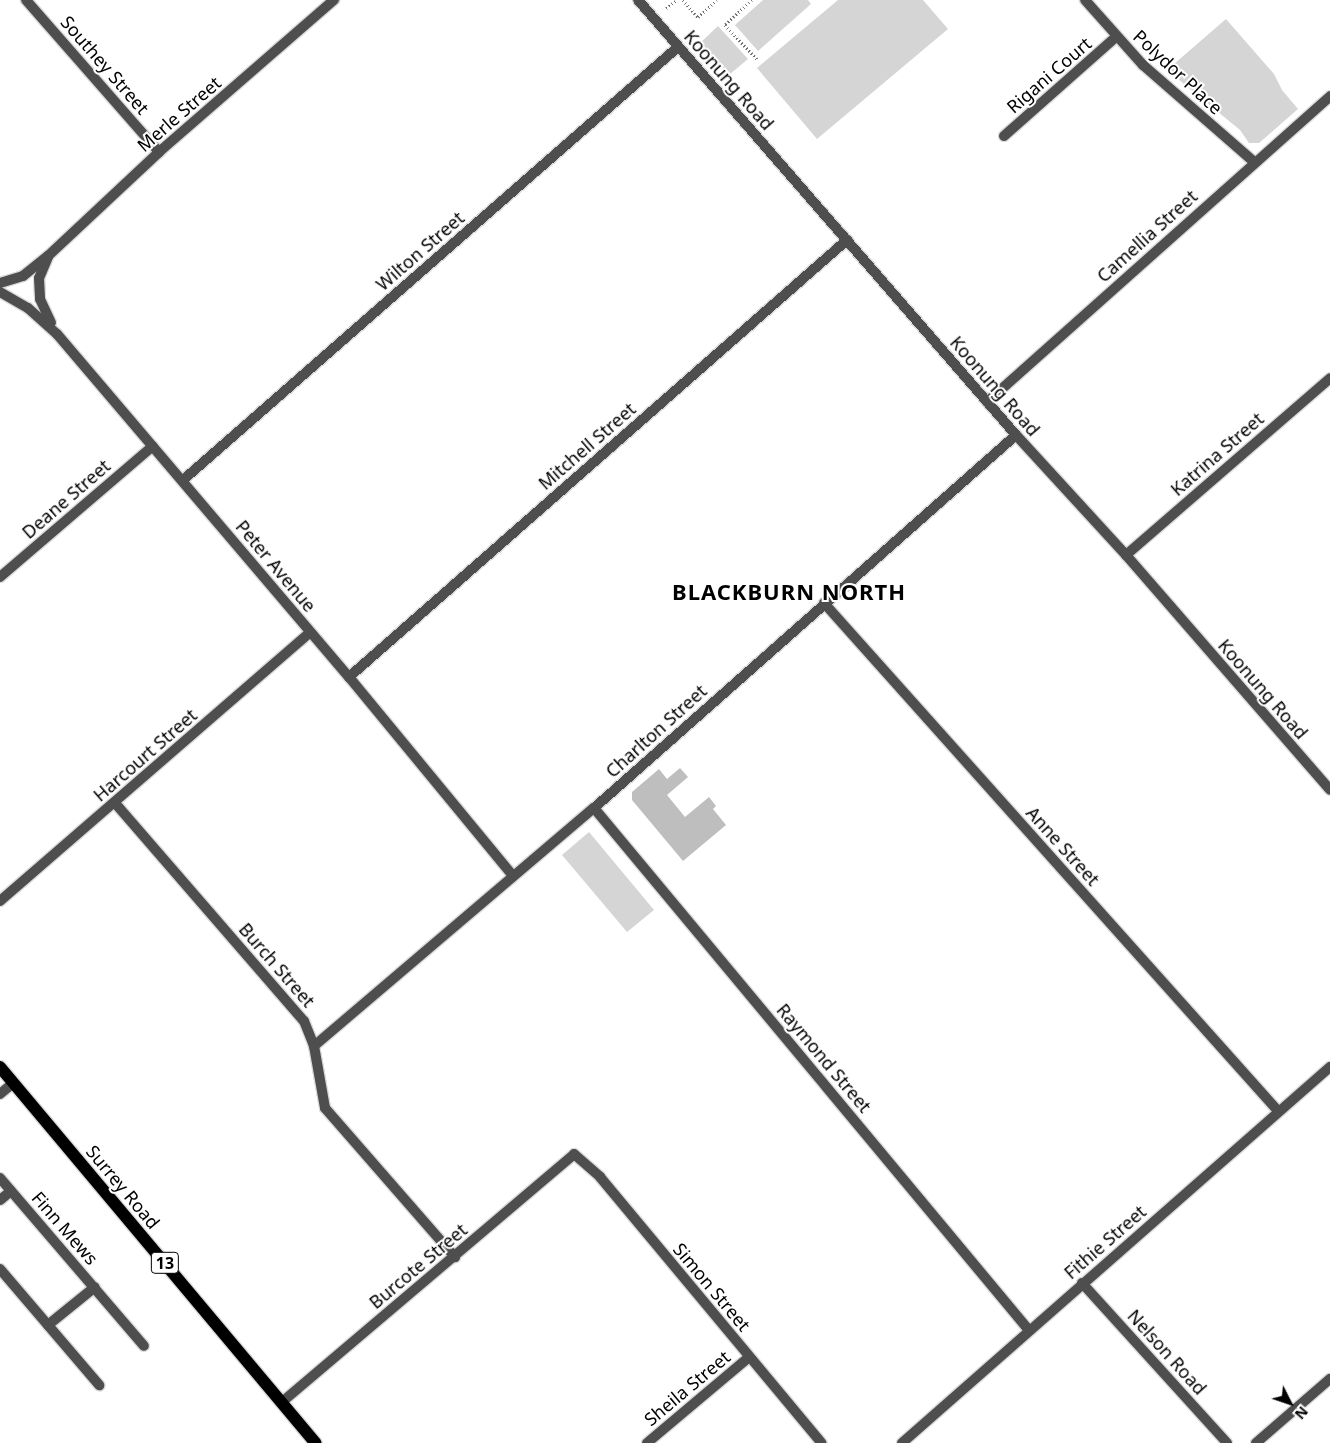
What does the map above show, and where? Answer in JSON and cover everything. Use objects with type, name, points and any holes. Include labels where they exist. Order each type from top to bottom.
[{"type":"main road","name":"Surrey Road","points":[[0,1067],[316,1443]]},
{"type":"street","name":"Southey Street","points":[[26,0],[159,152]]},
{"type":"street","name":"Merle Street","points":[[0,283],[23,276],[48,256],[159,152],[334,0]]},
{"type":"street","name":"Koonung Road","points":[[638,0],[987,402],[1126,556],[1330,790]]},
{"type":"street","name":"Polydor Place","points":[[1085,0],[1116,38],[1143,65],[1254,162]]},
{"type":"street","name":"Rigani Court","points":[[1004,136],[1116,38]]},
{"type":"street","name":"Wilton Street","points":[[183,480],[678,47]]},
{"type":"street","name":"Camellia Street","points":[[987,402],[1330,96]]},
{"type":"street","name":"Mitchell Street","points":[[349,676],[847,240]]},
{"type":"street","name":"Merle Street","points":[[48,256],[39,278],[40,299],[57,334]]},
{"type":"street","name":"Peter Avenue","points":[[0,292],[28,308],[57,334],[349,676],[513,876]]},
{"type":"street","name":"Katrina Street","points":[[1126,556],[1330,378]]},
{"type":"street","name":"Charlton Street","points":[[314,1046],[594,808],[1016,435]]},
{"type":"street","name":"Deane Street","points":[[0,577],[153,446]]},
{"type":"street","name":"Anne Street","points":[[824,603],[1278,1111]]},
{"type":"street","name":"Harcourt Street","points":[[0,901],[115,804],[310,632]]},
{"type":"street","name":"Burch Street","points":[[115,804],[304,1021],[314,1046],[325,1108],[455,1257]]},
{"type":"street","name":"Raymond Street","points":[[594,808],[1028,1330]]},
{"type":"street","name":"Fithie Street","points":[[902,1443],[1028,1330],[1330,1066]]},
{"type":"street","points":[[0,1094],[13,1082]]},
{"type":"street","name":"Burcote Street","points":[[282,1402],[574,1154]]},
{"type":"street","name":"Simon Street","points":[[574,1154],[600,1177],[822,1443]]},
{"type":"street","name":"Finn Mews","points":[[0,1178],[144,1346]]},
{"type":"street","name":"Finn Mews","points":[[0,1200],[11,1191]]},
{"type":"street","points":[[0,1269],[99,1385]]},
{"type":"street","name":"Nelson Road","points":[[1082,1283],[1227,1443]]},
{"type":"street","name":"Finn Mews","points":[[48,1325],[95,1287]]},
{"type":"street","name":"Sheila Street","points":[[646,1443],[749,1357]]},
{"type":"street","points":[[1256,1443],[1330,1379]]},
{"type":"path","points":[[666,8],[677,0]]},
{"type":"path","points":[[683,0],[698,17],[717,0]]},
{"type":"path","points":[[752,0],[725,24],[757,59]]},
{"type":"shaded area","points":[[763,0],[808,0],[811,4],[758,51],[735,25]]},
{"type":"shaded area","points":[[838,0],[923,0],[948,29],[817,139],[757,68]]},
{"type":"shaded area","points":[[1226,19],[1274,74],[1282,90],[1298,109],[1259,143],[1249,143],[1240,130],[1167,70]]},
{"type":"shaded area","points":[[718,26],[748,59],[729,75],[700,43]]},
{"type":"shaded area","points":[[589,832],[654,910],[627,932],[562,855]]},
{"type":"building","points":[[680,768],[688,777],[667,795],[685,817],[709,797],[716,806],[713,809],[726,825],[683,861],[632,800],[632,792],[659,769],[667,779]]},
{"type":"district","name":"BLACKBURN NORTH","points":[[789,592]]}]
